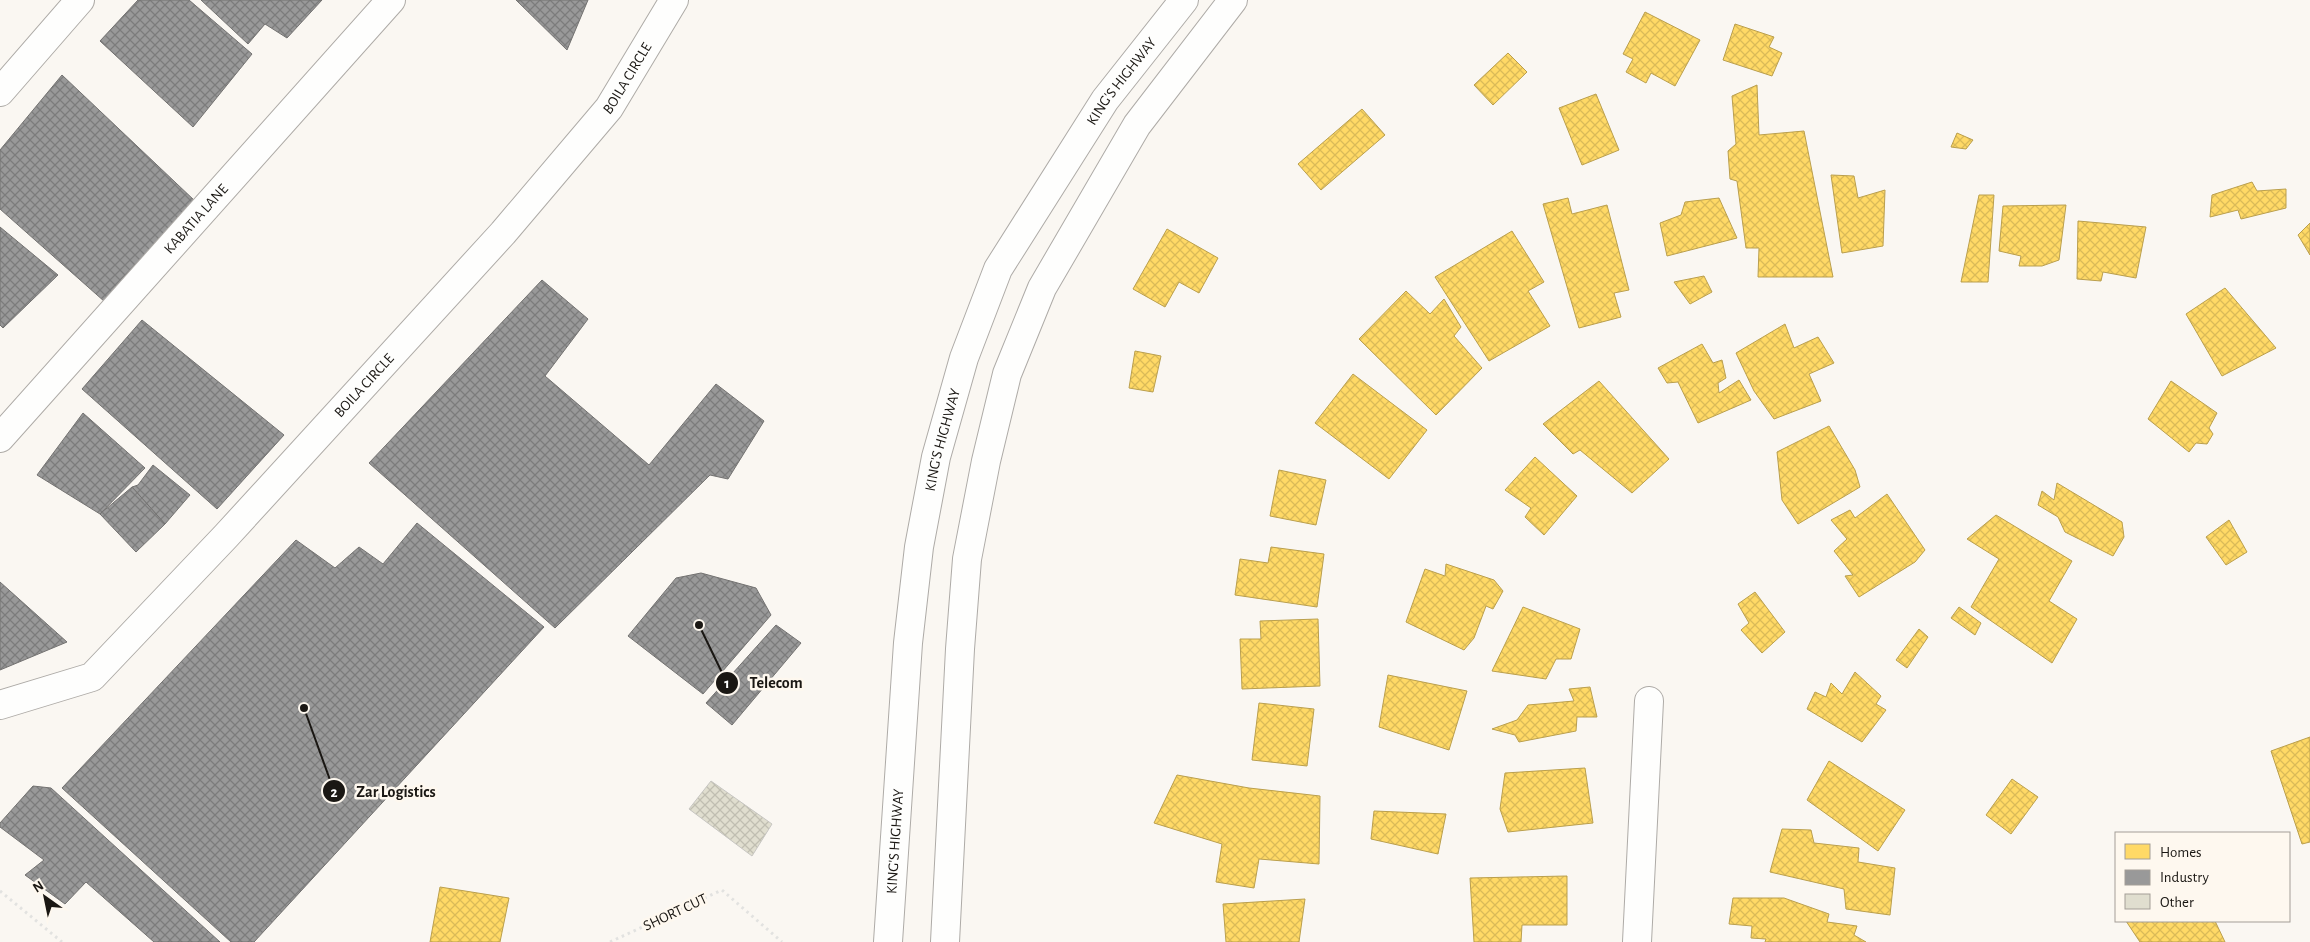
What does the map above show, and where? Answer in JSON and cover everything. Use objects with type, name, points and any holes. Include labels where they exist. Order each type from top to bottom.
[{"type":"main road","points":[[0,92],[80,0]]},
{"type":"main road","name":"KABATIA LANE","points":[[0,438],[391,0]]},
{"type":"main road","name":"BOILA CIRCLE","points":[[0,705],[92,677],[126,642],[233,529],[503,233],[609,108],[674,0]]},
{"type":"main road","name":"KING'S HIGHWAY","points":[[888,942],[908,643],[919,547],[936,456],[964,358],[998,269],[1105,100],[1184,0]]},
{"type":"main road","points":[[945,942],[967,559],[986,462],[1007,374],[1042,288],[1136,125],[1233,0]]},
{"type":"main road","points":[[1637,942],[1649,701]]},
{"type":"path","name":"SHORT CUT","points":[[610,942],[722,890],[782,942]]},
{"type":"path","points":[[0,891],[62,942]]},
{"type":"building: Homes","points":[[1645,12],[1700,40],[1675,86],[1651,73],[1646,83],[1626,72],[1633,59],[1623,54]]},
{"type":"building: Homes","points":[[1735,24],[1774,37],[1769,47],[1782,53],[1772,76],[1723,60]]},
{"type":"building: Homes","points":[[1508,53],[1527,72],[1493,105],[1474,85]]},
{"type":"building: Homes","points":[[1757,85],[1759,135],[1804,131],[1833,277],[1758,277],[1759,248],[1746,248],[1737,181],[1730,179],[1728,151],[1736,144],[1732,96]]},
{"type":"building: Homes","points":[[1596,94],[1619,150],[1582,165],[1559,108]]},
{"type":"building: Homes","points":[[1362,109],[1385,135],[1321,190],[1298,164]]},
{"type":"building: Homes","points":[[1957,133],[1973,140],[1966,149],[1951,147]]},
{"type":"building: Homes","points":[[1831,175],[1854,176],[1858,198],[1885,190],[1883,246],[1842,253]]},
{"type":"building: Homes","points":[[2252,182],[2257,191],[2286,189],[2286,208],[2241,219],[2238,210],[2210,217],[2212,195]]},
{"type":"building: Homes","points":[[1979,195],[1994,195],[1988,282],[1961,282]]},
{"type":"building: Homes","points":[[1568,198],[1572,214],[1607,205],[1629,290],[1614,293],[1621,317],[1579,328],[1543,204]]},
{"type":"building: Homes","points":[[1719,198],[1737,238],[1667,256],[1660,223],[1681,215],[1685,202]]},
{"type":"building: Homes","points":[[2066,205],[2059,260],[2042,266],[2019,266],[2021,256],[1999,251],[2003,206]]},
{"type":"building: Homes","points":[[2078,221],[2146,227],[2136,278],[2103,272],[2101,281],[2077,279]]},
{"type":"building: Homes","points":[[2310,223],[2310,255],[2298,235]]},
{"type":"building: Homes","points":[[1167,229],[1218,258],[1199,293],[1179,282],[1165,307],[1133,289]]},
{"type":"building: Homes","points":[[1512,231],[1544,282],[1528,291],[1550,326],[1489,361],[1435,277]]},
{"type":"building: Homes","points":[[1704,276],[1712,292],[1690,304],[1674,282]]},
{"type":"building: Homes","points":[[2225,288],[2276,348],[2222,376],[2186,314]]},
{"type":"building: Homes","points":[[1406,291],[1430,314],[1444,299],[1461,327],[1454,336],[1482,368],[1436,415],[1359,339]]},
{"type":"building: Homes","points":[[1785,324],[1794,348],[1818,337],[1834,363],[1809,374],[1821,401],[1774,419],[1754,391],[1736,353]]},
{"type":"building: Homes","points":[[1702,344],[1713,363],[1722,360],[1726,378],[1718,383],[1719,393],[1739,380],[1751,400],[1698,423],[1678,382],[1667,383],[1658,368]]},
{"type":"building: Homes","points":[[1135,351],[1161,356],[1153,392],[1129,388]]},
{"type":"building: Homes","points":[[1353,374],[1427,430],[1389,479],[1315,423]]},
{"type":"building: Homes","points":[[1599,381],[1669,459],[1632,493],[1580,450],[1573,454],[1543,424]]},
{"type":"building: Homes","points":[[2171,381],[2217,413],[2209,428],[2213,434],[2207,444],[2196,443],[2189,452],[2148,419]]},
{"type":"building: Homes","points":[[1829,426],[1855,470],[1860,487],[1798,524],[1782,500],[1777,452]]},
{"type":"building: Homes","points":[[1535,457],[1577,496],[1544,535],[1525,517],[1531,508],[1505,490]]},
{"type":"building: Homes","points":[[1279,470],[1326,480],[1316,525],[1270,516]]},
{"type":"building: Homes","points":[[2057,483],[2122,522],[2124,537],[2113,556],[2065,532],[2058,517],[2038,505],[2042,491],[2054,500]]},
{"type":"building: Homes","points":[[1887,494],[1925,550],[1915,562],[1859,597],[1845,576],[1853,575],[1834,551],[1847,539],[1831,520],[1850,510],[1855,518]]},
{"type":"building: Homes","points":[[1996,515],[2072,561],[2049,601],[2077,619],[2052,663],[1971,607],[1999,559],[1967,539]]},
{"type":"building: Homes","points":[[2229,520],[2247,552],[2226,565],[2206,537]]},
{"type":"building: Homes","points":[[1271,547],[1324,554],[1317,607],[1235,595],[1240,559],[1268,563]]},
{"type":"building: Homes","points":[[1446,564],[1494,580],[1503,591],[1493,609],[1486,606],[1474,638],[1464,650],[1406,622],[1425,569],[1445,576]]},
{"type":"building: Homes","points":[[1755,592],[1785,632],[1762,653],[1741,630],[1749,623],[1738,604]]},
{"type":"building: Homes","points":[[1523,607],[1580,629],[1571,659],[1556,659],[1546,679],[1492,671]]},
{"type":"building: Homes","points":[[1959,607],[1981,623],[1975,635],[1951,618]]},
{"type":"building: Homes","points":[[1318,619],[1320,686],[1242,689],[1240,639],[1261,639],[1260,621]]},
{"type":"building: Homes","points":[[1919,629],[1928,637],[1907,668],[1896,660]]},
{"type":"building: Homes","points":[[1855,672],[1881,696],[1876,704],[1886,710],[1862,742],[1807,709],[1815,692],[1826,697],[1831,683],[1842,694]]},
{"type":"building: Homes","points":[[1388,675],[1467,691],[1449,750],[1379,727]]},
{"type":"building: Homes","points":[[1590,687],[1597,717],[1577,717],[1576,731],[1519,742],[1515,735],[1492,729],[1517,720],[1528,705],[1574,701],[1569,689]]},
{"type":"building: Homes","points":[[1259,703],[1314,709],[1307,766],[1252,760]]},
{"type":"building: Homes","points":[[2310,737],[2310,842],[2302,844],[2271,751]]},
{"type":"building: Homes","points":[[1829,761],[1905,810],[1878,851],[1807,800]]},
{"type":"building: Homes","points":[[1585,768],[1593,823],[1508,832],[1500,809],[1505,773]]},
{"type":"building: Homes","points":[[1177,775],[1249,788],[1320,796],[1319,864],[1259,859],[1254,888],[1216,882],[1222,844],[1154,823]]},
{"type":"building: Homes","points":[[2012,779],[2038,797],[2011,834],[1986,815]]},
{"type":"building: Homes","points":[[1374,811],[1446,814],[1438,854],[1371,839]]},
{"type":"building: Homes","points":[[1782,829],[1811,830],[1814,843],[1859,848],[1858,862],[1895,868],[1890,915],[1846,909],[1844,889],[1770,872]]},
{"type":"building: Homes","points":[[1567,876],[1567,925],[1522,925],[1521,942],[1474,942],[1470,878]]},
{"type":"building: Homes","points":[[440,887],[509,898],[500,942],[430,942]]},
{"type":"building: Homes","points":[[1733,898],[1784,898],[1829,914],[1827,922],[1857,926],[1854,935],[1866,942],[1765,942],[1766,939],[1751,938],[1752,926],[1729,924]]},
{"type":"building: Homes","points":[[1305,899],[1299,942],[1226,942],[1223,904]]},
{"type":"building: Homes","points":[[2127,922],[2215,922],[2225,942],[2140,942]]},
{"type":"building: Industry","points":[[138,0],[189,0],[252,54],[193,127],[100,41]]},
{"type":"building: Industry","points":[[201,0],[322,0],[287,38],[265,24],[248,44]]},
{"type":"building: Industry","points":[[516,0],[588,0],[567,50]]},
{"type":"building: Industry","points":[[62,75],[195,201],[105,302],[0,209],[0,150]]},
{"type":"building: Industry","points":[[0,227],[58,275],[3,328],[0,325]]},
{"type":"building: Industry","points":[[542,280],[588,319],[545,376],[649,465],[716,384],[764,421],[728,479],[710,475],[555,628],[369,463]]},
{"type":"building: Industry","points":[[142,320],[284,435],[217,509],[82,389]]},
{"type":"building: Industry","points":[[83,413],[145,468],[100,514],[37,475]]},
{"type":"building: Industry","points":[[153,465],[190,495],[165,524],[132,487],[138,485]]},
{"type":"building: Industry","points":[[132,487],[165,524],[136,552],[100,514]]},
{"type":"building: Industry","points":[[417,523],[544,627],[254,942],[231,942],[62,788],[296,540],[335,568],[359,547],[383,564]]},
{"type":"building: Industry","points":[[701,573],[756,588],[771,615],[703,694],[628,636],[676,578]]},
{"type":"building: Industry","points":[[0,582],[67,642],[0,670]]},
{"type":"building: Industry","points":[[776,625],[801,643],[732,725],[706,703]]},
{"type":"building: Industry","points":[[33,786],[51,788],[220,942],[154,942],[86,882],[65,904],[25,875],[44,860],[0,827],[0,823]]},
{"type":"building: Other","points":[[711,781],[772,824],[752,856],[689,809]]},
{"type":"place","name":"Telecom","points":[[699,625]]},
{"type":"place","name":"Zar Logistics","points":[[304,708]]}]
